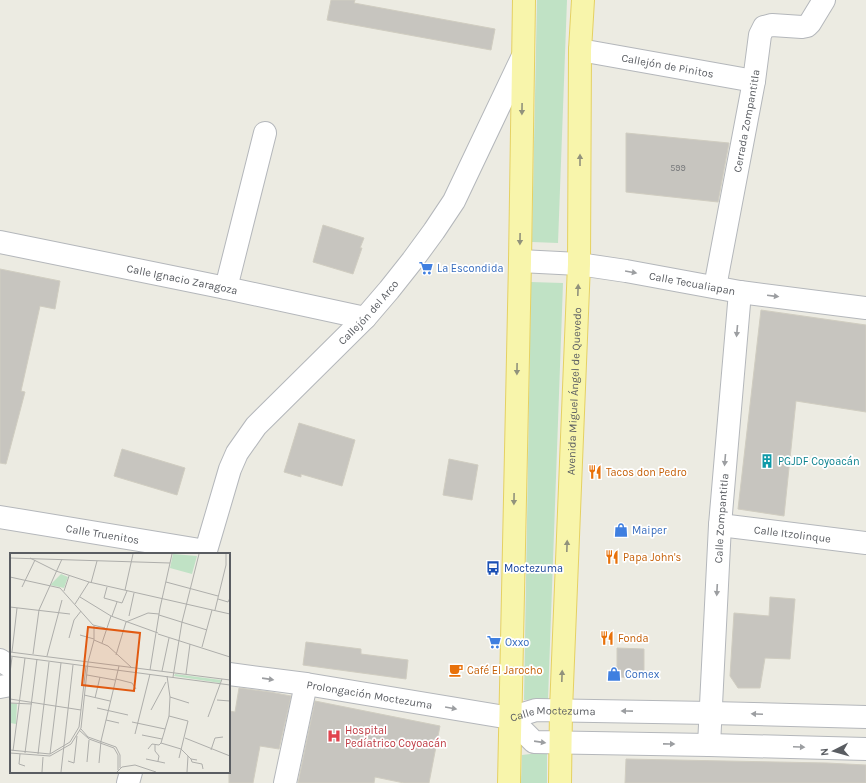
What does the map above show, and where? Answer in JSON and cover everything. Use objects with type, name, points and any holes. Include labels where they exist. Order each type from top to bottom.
[{"type":"main road","points":[[509,783],[524,0]]},
{"type":"main road","name":"Avenida Miguel Ángel de Quevedo","points":[[560,783],[561,710],[579,264],[580,50],[583,0]]},
{"type":"street","name":"Cerrada Zompantitla","points":[[715,287],[754,80],[760,35],[764,27],[772,24],[802,27],[807,26],[824,0]]},
{"type":"street","name":"Callejón de Pinitos","points":[[580,50],[754,80]]},
{"type":"street","name":"Callejón del Arco","points":[[205,552],[230,469],[237,453],[256,426],[365,318],[412,261],[434,231],[454,201],[522,58]]},
{"type":"street","points":[[226,288],[265,133]]},
{"type":"street","name":"Calle Ignacio Zaragoza","points":[[0,242],[365,318]]},
{"type":"street","name":"Calle Tecualiapan","points":[[520,261],[579,264],[740,292],[866,308]]},
{"type":"street","name":"Calle Zompantitla","points":[[709,744],[720,525],[740,292]]},
{"type":"street","name":"Calle Truenitos","points":[[0,517],[205,552]]},
{"type":"street","name":"Calle Itzolinque","points":[[720,525],[866,543]]},
{"type":"street","points":[[0,660],[10,666]]},
{"type":"street","name":"Prolongación Moctezuma","points":[[230,674],[306,684],[510,718]]},
{"type":"street","points":[[286,783],[306,684]]},
{"type":"street","points":[[0,687],[10,685]]},
{"type":"street","name":"Calle Moctezuma","points":[[866,717],[536,710],[510,718],[534,742],[709,744],[866,750]]},
{"type":"street","points":[[128,783],[131,773]]},
{"type":"green space","points":[[537,0],[567,0],[558,243],[532,242]]},
{"type":"green space","points":[[531,282],[563,283],[548,699],[524,700]]},
{"type":"green space","points":[[547,752],[547,783],[521,783],[522,755]]},
{"type":"building","points":[[331,0],[355,0],[354,3],[495,29],[491,50],[327,20]]},
{"type":"building","points":[[626,133],[729,143],[718,202],[626,192]]},
{"type":"building","points":[[323,225],[364,238],[353,274],[313,262]]},
{"type":"building","points":[[0,269],[60,281],[55,309],[40,306],[21,391],[25,392],[6,464],[0,463]]},
{"type":"building","name":"PGJDF Coyoacán","points":[[761,310],[866,325],[866,412],[796,401],[784,516],[738,509]]},
{"type":"building","points":[[299,423],[355,440],[342,486],[301,474],[301,477],[284,472]]},
{"type":"building","points":[[122,449],[185,468],[177,495],[114,476]]},
{"type":"building","points":[[449,459],[478,465],[472,500],[443,495]]},
{"type":"building","points":[[770,597],[795,599],[790,659],[765,658],[760,688],[738,688],[730,676],[734,613],[769,616]]},
{"type":"building","points":[[306,642],[361,649],[361,654],[408,660],[406,679],[303,665]]},
{"type":"building","points":[[617,648],[644,649],[644,678],[617,677]]},
{"type":"building","points":[[239,688],[291,696],[279,749],[260,746],[253,783],[229,783],[230,711],[235,712]]},
{"type":"building","points":[[315,701],[440,726],[429,783],[404,783],[375,777],[374,783],[298,783]]},
{"type":"building","points":[[626,759],[866,765],[866,783],[625,783]]},
{"type":"place","name":"La Escondida","points":[[426,268]]},
{"type":"place","name":"PGJDF Coyoacán","points":[[767,461]]},
{"type":"place","name":"Tacos don Pedro","points":[[595,472]]},
{"type":"place","name":"Maiper","points":[[621,530]]},
{"type":"place","name":"Papa John's","points":[[612,557]]},
{"type":"place","name":"Moctezuma","points":[[493,568]]},
{"type":"place","name":"Fonda","points":[[607,638]]},
{"type":"place","name":"Oxxo","points":[[494,642]]},
{"type":"place","name":"Café El Jarocho","points":[[456,670]]},
{"type":"place","name":"Comex","points":[[614,674]]},
{"type":"place","name":"Hospital Pedíatrico Coyoacán","points":[[334,736]]}]
